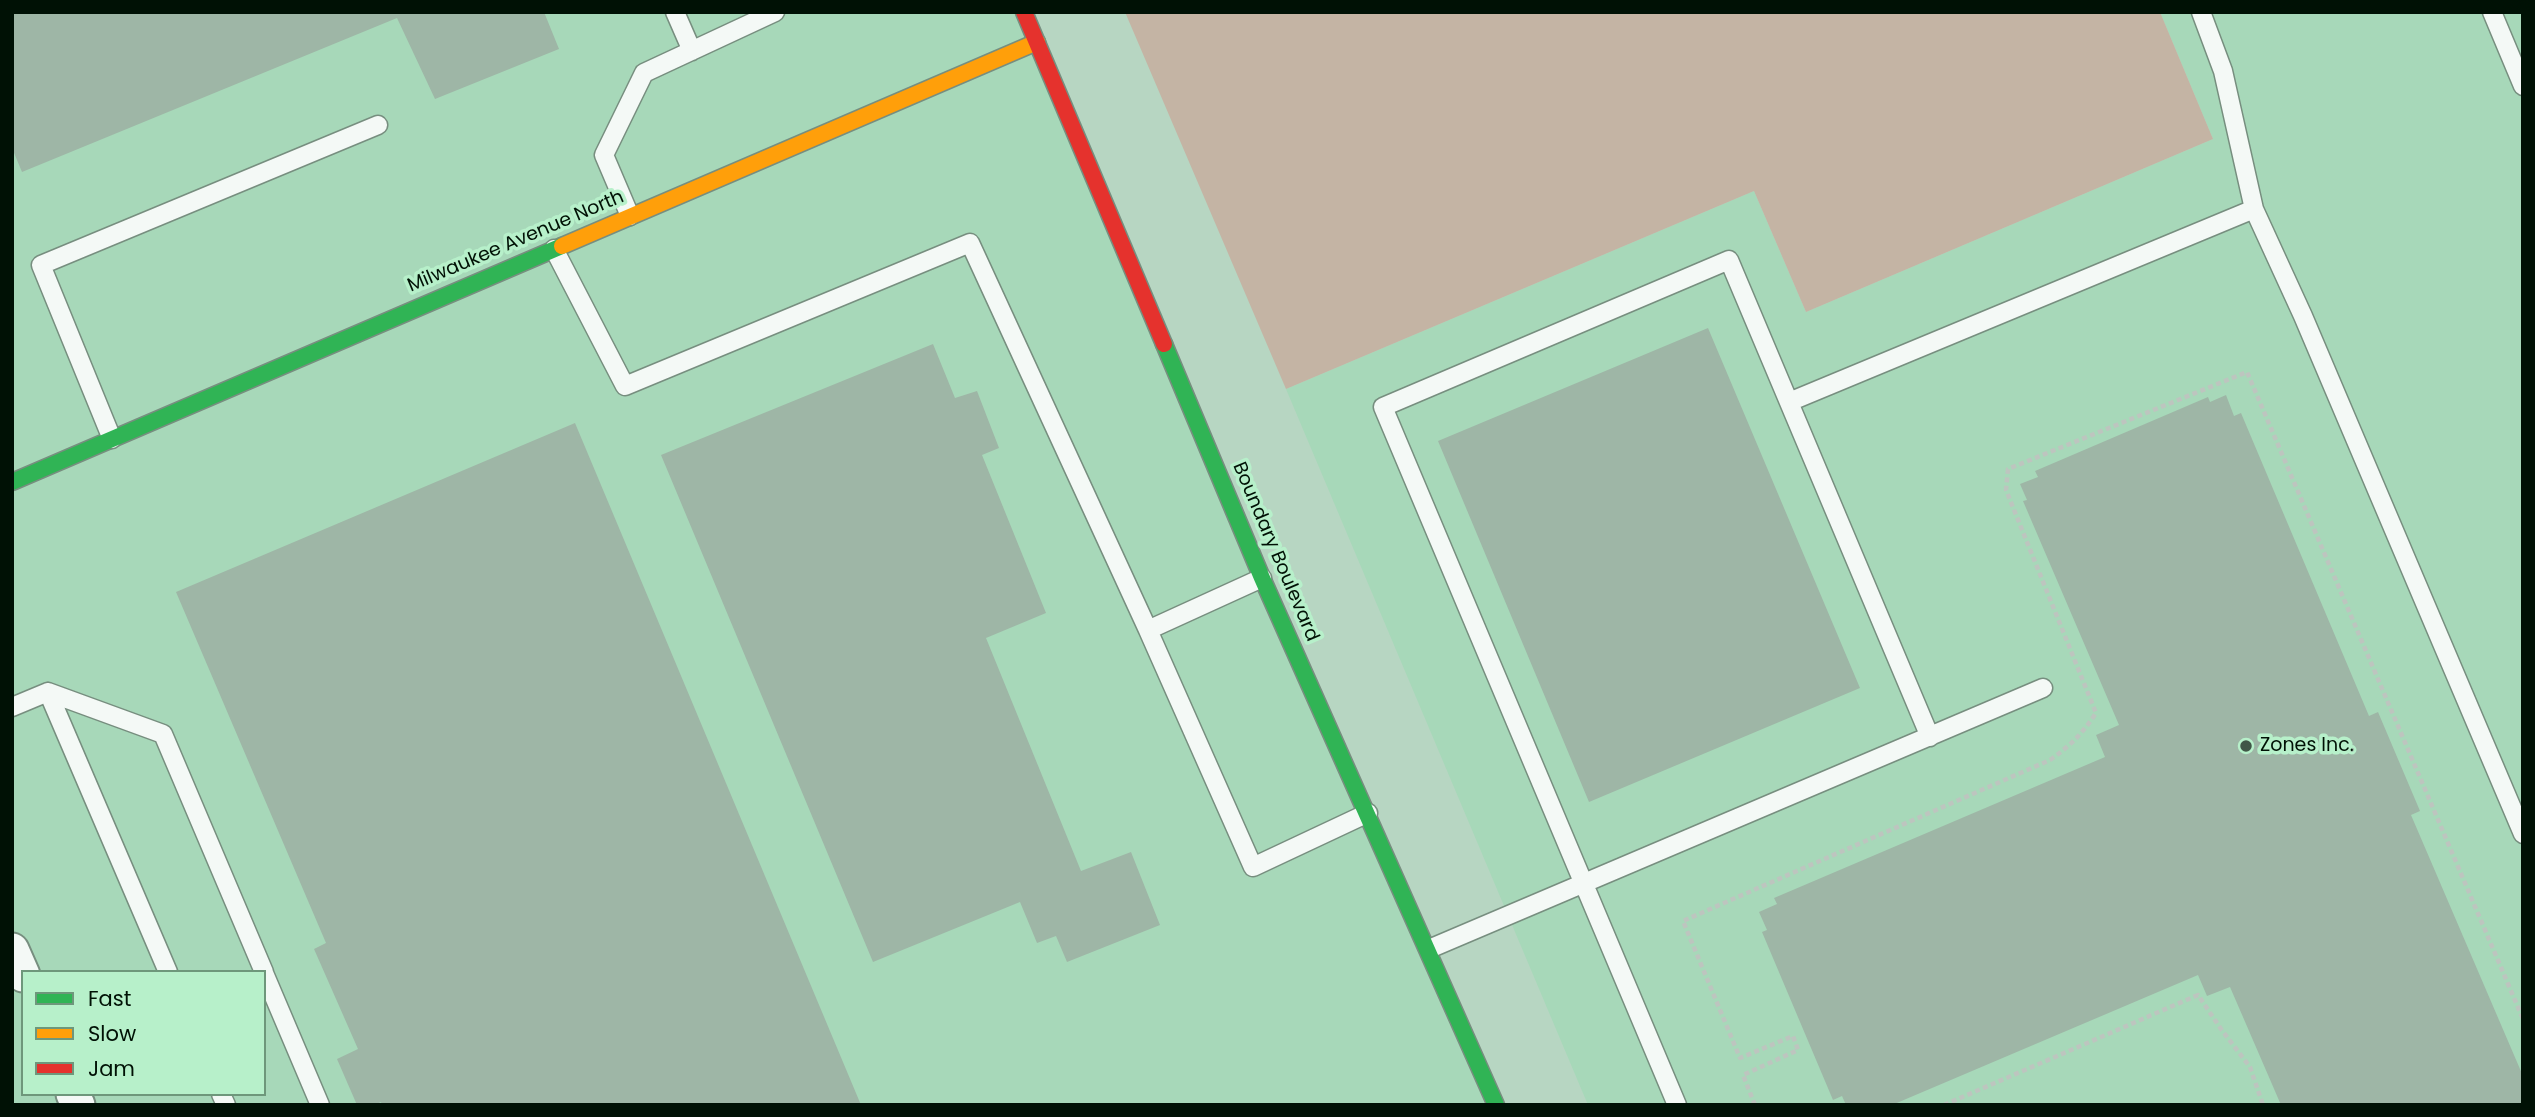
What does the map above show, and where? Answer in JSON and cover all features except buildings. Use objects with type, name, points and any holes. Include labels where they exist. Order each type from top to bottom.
[{"type":"street","name":"Boundary Boulevard","points":[[1024,12],[1262,578],[1496,1105]]},
{"type":"street","name":"Milwaukee Avenue North","points":[[12,482],[1037,41]]},
{"type":"street","points":[[12,950],[21,970]]},
{"type":"lane","points":[[675,12],[692,51]]},
{"type":"lane","points":[[630,216],[604,155],[644,74],[775,12]]},
{"type":"lane","points":[[2201,12],[2223,71],[2254,209],[2308,328],[2523,834]]},
{"type":"lane","points":[[2492,12],[2523,86]]},
{"type":"lane","points":[[112,439],[41,265],[378,125]]},
{"type":"lane","points":[[1789,402],[2254,209]]},
{"type":"lane","points":[[554,249],[625,386],[970,243],[1148,630],[1253,867],[1368,813]]},
{"type":"lane","points":[[1677,1105],[1383,407],[1729,260],[1930,737]]},
{"type":"lane","points":[[1148,630],[1262,578]]},
{"type":"lane","points":[[1429,949],[2043,688]]},
{"type":"lane","points":[[12,707],[48,692],[163,734],[263,970]]},
{"type":"lane","points":[[48,692],[168,970]]},
{"type":"lane","points":[[266,977],[320,1105]]},
{"type":"path","points":[[1755,1105],[1743,1075],[1798,1050],[1793,1036],[1740,1058],[1683,921],[2050,760],[2072,745],[2096,713],[2007,490],[2008,469],[2247,372],[2523,1020]]},
{"type":"path","points":[[1944,1105],[2198,995],[2250,1067],[2263,1105]]},
{"type":"shaded area","points":[[12,12],[1020,12],[1488,1105],[12,1105]]},
{"type":"shaded area","points":[[1125,12],[2160,12],[2213,139],[1806,312],[1754,191],[1286,389]]},
{"type":"shaded area","points":[[2160,12],[2523,12],[2523,1105],[1588,1105],[1286,389],[1754,191],[1806,312],[2213,139]]},
{"type":"traffic: fast","points":[[12,482],[562,246]]},
{"type":"traffic: fast","points":[[1164,344],[1262,578],[1496,1105]]},
{"type":"traffic: slow","points":[[562,246],[1037,42]]},
{"type":"traffic: jam","points":[[1024,12],[1164,344]]},
{"type":"place","name":"Zones Inc.","points":[[2246,746]]}]
